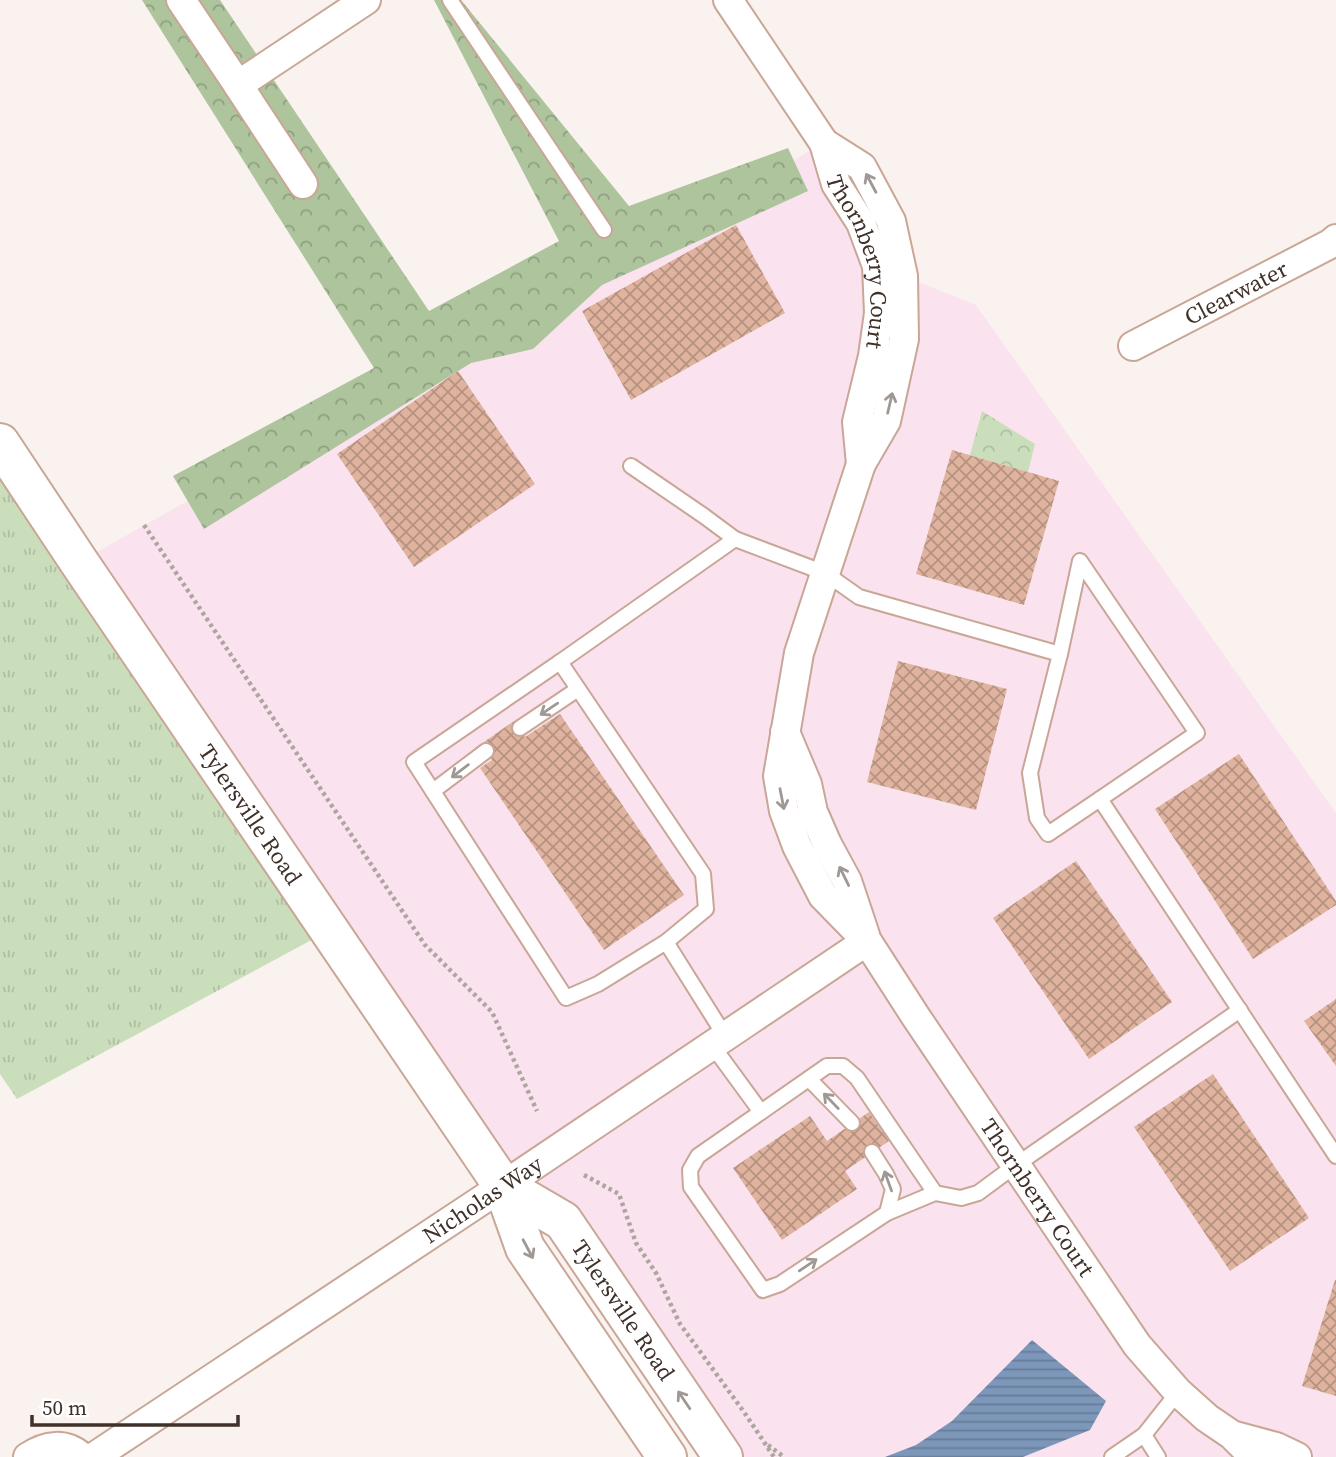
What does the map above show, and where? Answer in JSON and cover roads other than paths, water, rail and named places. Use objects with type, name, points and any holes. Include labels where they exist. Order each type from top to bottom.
[{"type":"main road","name":"Tylersville Road","points":[[0,443],[503,1186],[525,1248],[667,1457]]},
{"type":"main road","name":"Tylersville Road","points":[[503,1186],[563,1221],[723,1457]]},
{"type":"street","points":[[181,0],[303,184]]},
{"type":"street","points":[[238,85],[366,0]]},
{"type":"street","name":"Thornberry Court","points":[[728,0],[824,143],[862,167],[891,221],[903,276],[904,339],[886,421],[860,464],[799,653],[778,776],[784,811],[797,846],[823,895],[867,941],[1138,1345],[1178,1392],[1207,1418],[1232,1435],[1254,1457]]},
{"type":"street","name":"Clearwater","points":[[1133,346],[1336,239]]},
{"type":"street","name":"Nicholas Way","points":[[94,1457],[867,941]]},
{"type":"street","name":"Thornberry Court","points":[[1232,1435],[1276,1447],[1297,1457]]},
{"type":"street","points":[[28,1457],[52,1446],[65,1447],[82,1457]]},
{"type":"lane","points":[[450,0],[604,230]]},
{"type":"lane","points":[[631,466],[735,540],[825,573],[859,597],[1060,654]]},
{"type":"lane","points":[[560,662],[703,874],[706,909],[666,942],[598,984],[566,998],[414,762],[735,540]]},
{"type":"lane","points":[[1080,561],[1197,733],[1048,834],[1037,818],[1030,774],[1060,654],[1080,561]]},
{"type":"lane","points":[[520,729],[578,689]]},
{"type":"lane","points":[[433,791],[486,751]]},
{"type":"lane","points":[[1100,799],[1336,1156]]},
{"type":"lane","points":[[666,942],[761,1112]]},
{"type":"lane","points":[[935,1193],[858,1078],[843,1066],[827,1066],[698,1156],[690,1170],[691,1187],[763,1290],[780,1284],[887,1213],[935,1193],[961,1198],[978,1193],[1240,1010]]},
{"type":"lane","points":[[809,1079],[852,1123]]},
{"type":"lane","points":[[872,1153],[893,1189],[887,1213]]},
{"type":"lane","points":[[1112,1457],[1144,1436],[1178,1392]]},
{"type":"lane","points":[[1144,1436],[1158,1457]]},
{"type":"water","points":[[1032,1340],[1106,1401],[1090,1430],[1023,1457],[885,1457],[916,1445],[952,1421]]}]
